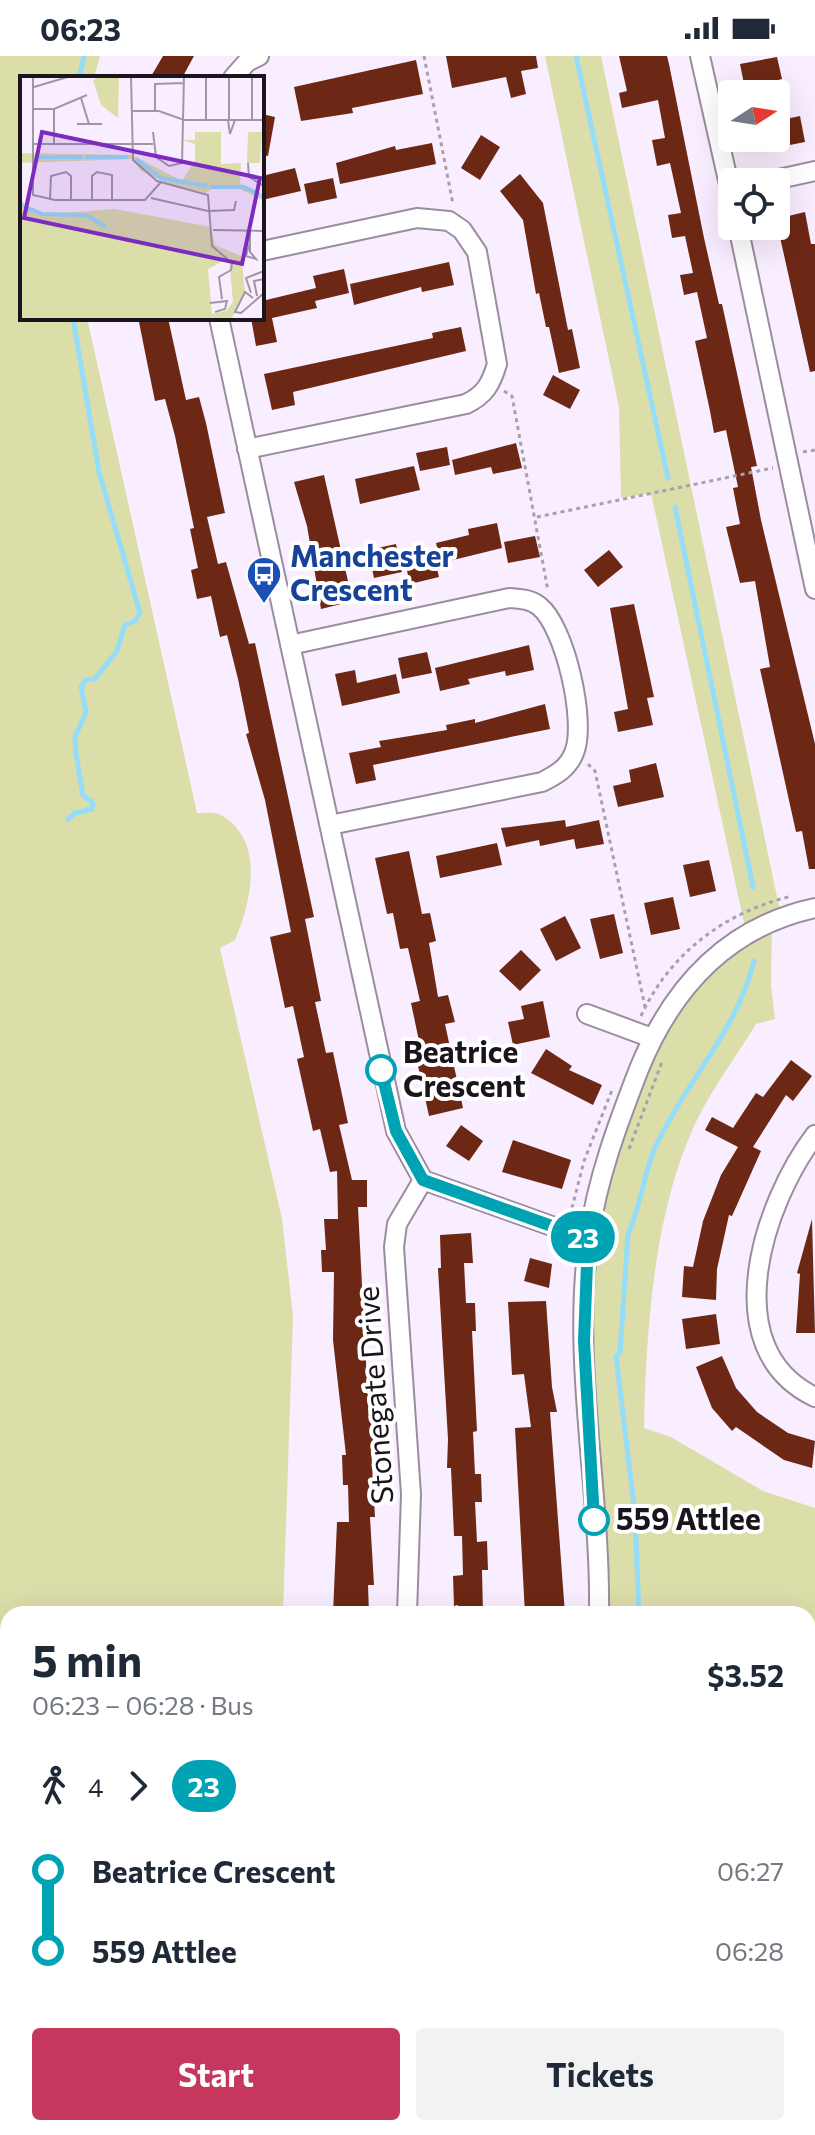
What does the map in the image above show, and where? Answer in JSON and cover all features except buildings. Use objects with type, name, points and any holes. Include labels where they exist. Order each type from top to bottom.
[{"type":"street","points":[[235,76],[247,62],[259,56]]},
{"type":"street","points":[[700,56],[726,168]]},
{"type":"street","points":[[790,176],[815,171]]},
{"type":"street","points":[[247,449],[466,404],[480,397],[491,382],[497,364],[497,348],[480,266],[471,241],[458,227],[435,217],[417,218],[264,251]]},
{"type":"street","points":[[741,240],[815,589]]},
{"type":"street","points":[[219,320],[388,1101],[403,1148],[423,1180],[588,1239]]},
{"type":"street","points":[[290,645],[509,598],[530,600],[541,607],[560,635],[577,716],[575,751],[556,775],[542,782],[330,825]]},
{"type":"street","points":[[599,1606],[584,1341],[588,1239],[613,1139],[652,1038],[676,997],[720,951],[758,927],[815,908]]},
{"type":"street","points":[[587,1014],[652,1038]]},
{"type":"street","points":[[815,1135],[778,1203],[758,1264],[757,1293],[759,1325],[771,1357],[792,1382],[815,1397]]},
{"type":"street","name":"Stonegate Drive","points":[[407,1606],[411,1494],[394,1247],[397,1224],[423,1180]]},
{"type":"path","points":[[424,56],[458,227]]},
{"type":"path","points":[[491,382],[512,396],[550,587],[541,607]]},
{"type":"path","points":[[537,517],[789,464]]},
{"type":"path","points":[[575,751],[595,771],[645,1007]]},
{"type":"path","points":[[628,1152],[662,1059]]},
{"type":"green space","points":[[0,56],[100,56],[95,76],[20,76],[20,320],[87,320],[197,813],[219,814],[235,826],[249,856],[249,891],[241,925],[235,940],[220,948],[282,1219],[293,1316],[283,1606],[0,1606]]},
{"type":"green space","points":[[545,56],[601,56],[781,916],[772,920],[771,985],[775,1019],[756,1024],[711,1094],[683,1153],[671,1190],[650,1310],[644,1428],[671,1437],[763,1491],[815,1508],[815,1606],[598,1606],[587,1239],[652,1036],[746,932],[651,493],[621,498],[619,407]]},
{"type":"waterway","points":[[79,76],[84,56]]},
{"type":"waterway","points":[[576,56],[668,478]]},
{"type":"waterway","points":[[68,819],[75,813],[92,809],[93,803],[83,795],[76,754],[75,737],[86,712],[81,687],[86,680],[95,679],[117,651],[125,625],[135,621],[140,613],[99,472],[73,320]]},
{"type":"waterway","points":[[675,507],[753,887]]},
{"type":"waterway","points":[[639,1606],[635,1514],[616,1356],[620,1353],[628,1234],[656,1146],[736,1010],[754,961]]},
{"type":"bus line","name":"23","points":[[381,1070],[396,1131],[411,1164],[423,1180],[588,1239],[584,1341],[594,1520]]},
{"type":"place","name":"Manchester Crescent","points":[[264,605]]},
{"type":"place","name":"Beatrice Crescent","points":[[381,1070]]},
{"type":"place","name":"559 Attlee","points":[[594,1520]]}]
